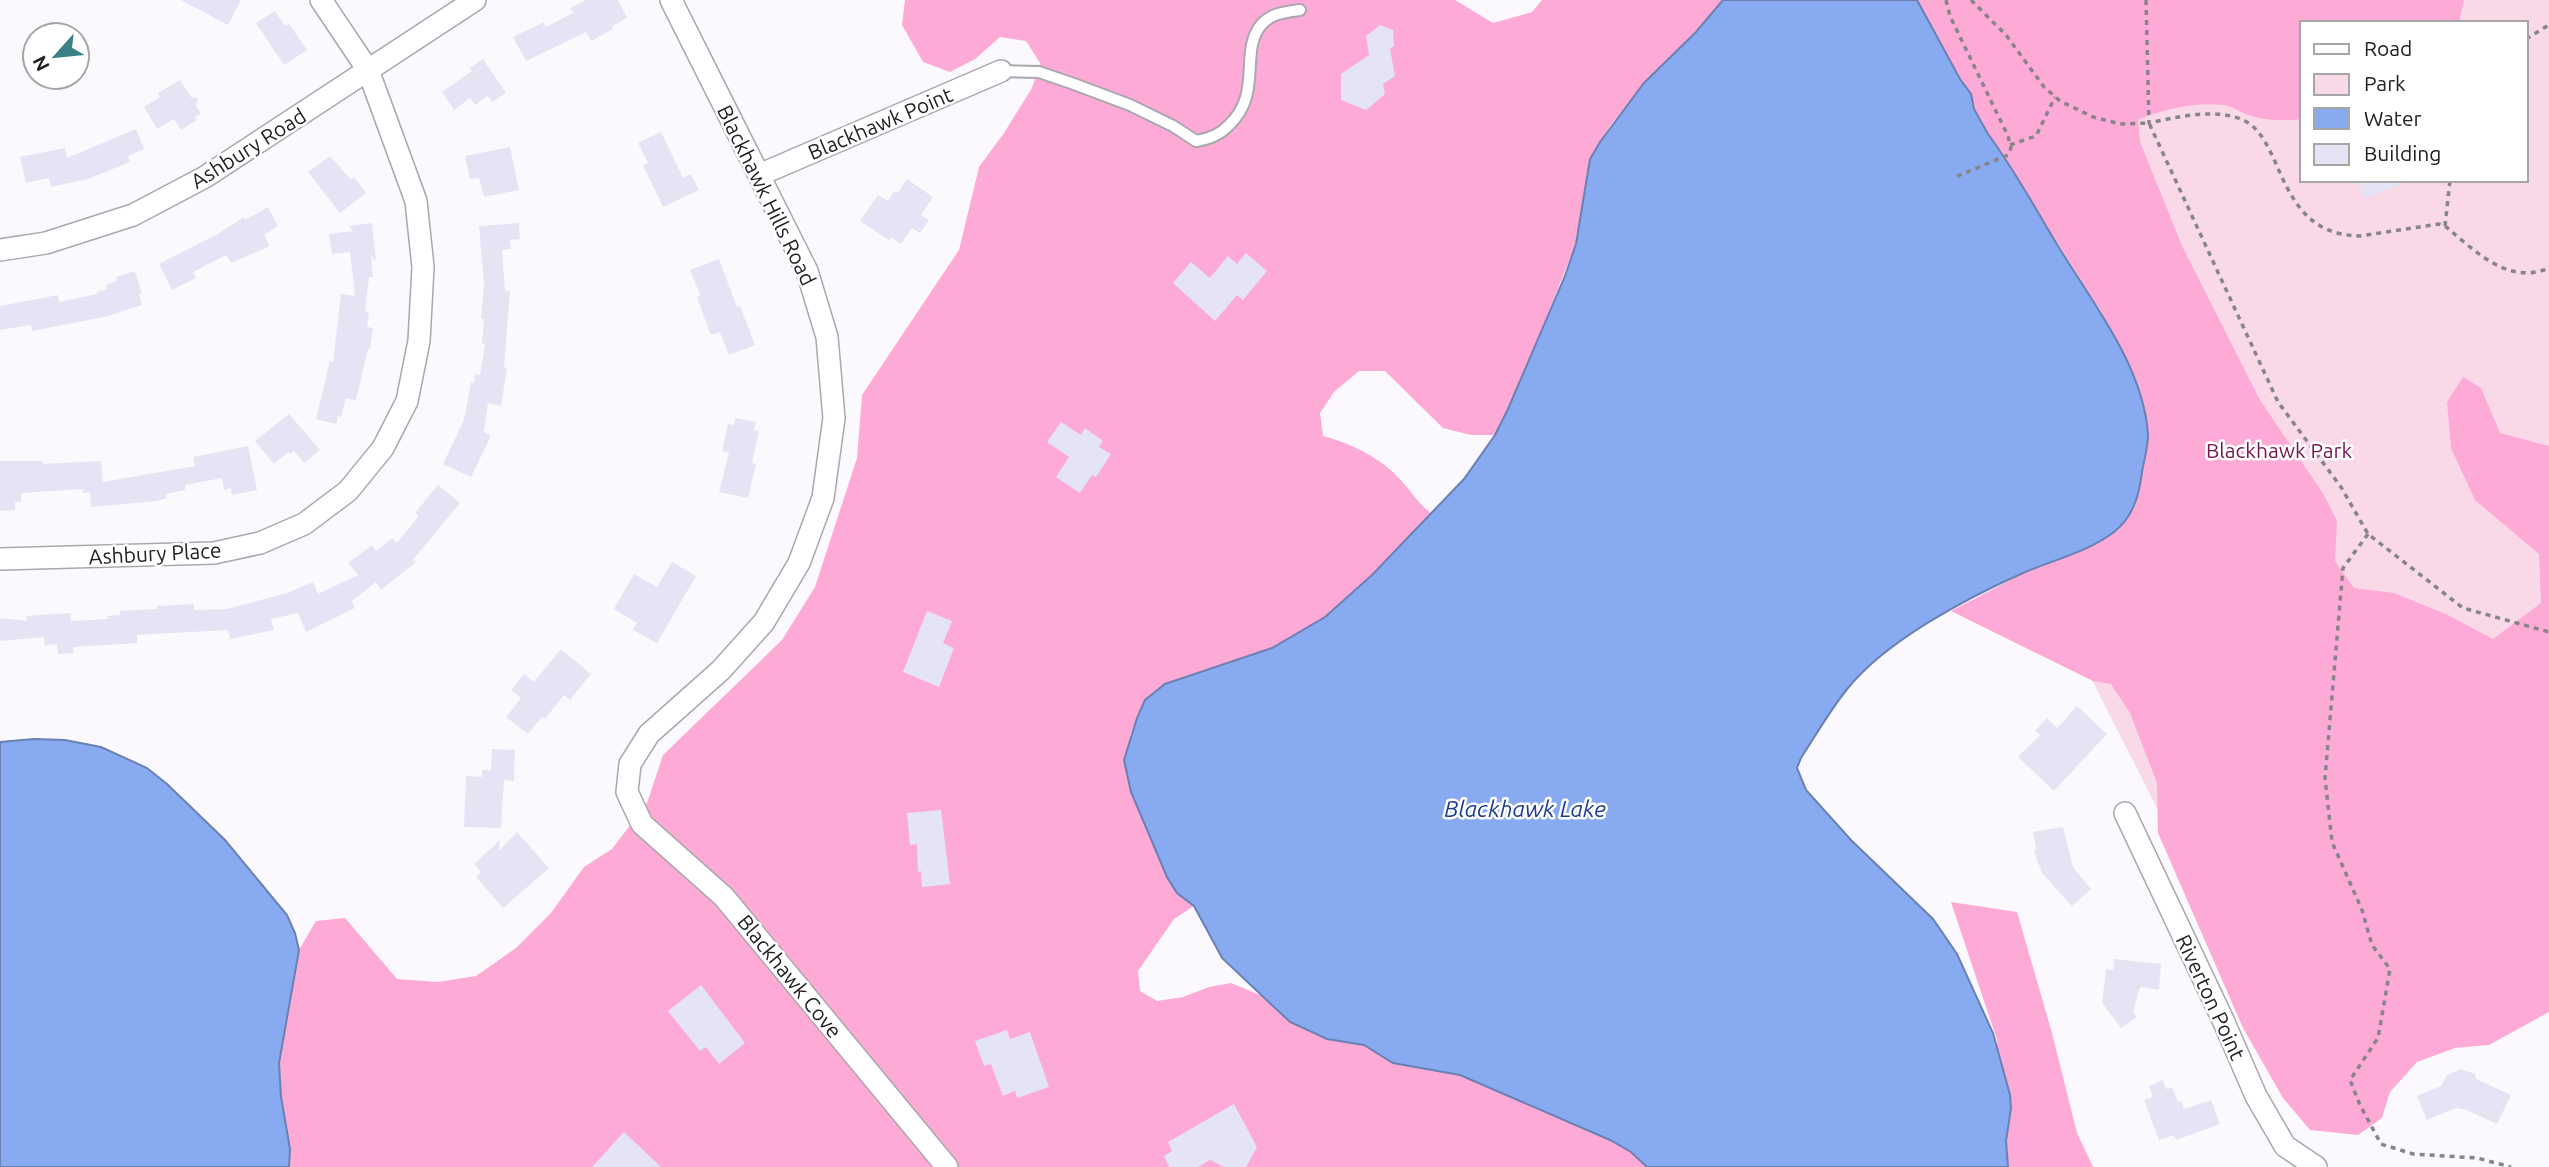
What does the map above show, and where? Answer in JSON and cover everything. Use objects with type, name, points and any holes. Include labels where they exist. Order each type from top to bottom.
[{"type":"street","name":"Ashbury Place","points":[[0,559],[214,553],[260,543],[304,524],[348,491],[383,448],[407,401],[419,341],[424,267],[416,201],[368,70],[321,0]]},
{"type":"street","name":"Ashbury Road","points":[[0,250],[46,243],[133,215],[205,177],[475,0]]},
{"type":"street","name":"Blackhawk Hills Road","points":[[627,792],[630,764],[649,734],[722,670],[764,622],[799,564],[823,498],[834,418],[827,337],[807,271],[671,0]]},
{"type":"street","name":"Blackhawk Point","points":[[759,175],[1001,71]]},
{"type":"street","name":"Blackhawk Cove","points":[[627,792],[642,824],[724,897],[947,1167]]},
{"type":"street","name":"Riverton Point","points":[[2125,813],[2256,1096],[2284,1146],[2316,1167]]},
{"type":"lane","points":[[1001,71],[1039,72],[1074,83],[1130,105],[1196,141],[1209,139],[1224,131],[1240,115],[1250,87],[1250,65],[1255,35],[1262,23],[1279,13],[1300,10]]},
{"type":"path","points":[[1946,0],[1950,16],[2010,145],[2008,155],[1955,177]]},
{"type":"path","points":[[1970,0],[2006,35],[2044,87],[2055,97],[2093,117],[2120,124],[2216,114],[2244,120],[2262,136],[2301,210],[2325,230],[2360,236],[2433,223],[2445,226],[2498,266],[2526,273],[2549,268]]},
{"type":"path","points":[[2146,0],[2149,123],[2278,402],[2341,487],[2368,534],[2463,608],[2549,632]]},
{"type":"path","points":[[2528,38],[2549,25]]},
{"type":"path","points":[[2010,145],[2036,136],[2055,97]]},
{"type":"path","points":[[2445,226],[2450,182]]},
{"type":"path","points":[[2368,534],[2343,568],[2325,778],[2332,842],[2362,910],[2372,945],[2390,970],[2378,1038],[2350,1080],[2381,1144],[2413,1154],[2477,1158],[2511,1167]]},
{"type":"green space","points":[[905,0],[1455,0],[1493,23],[1532,12],[1542,0],[1723,0],[1644,83],[1610,126],[1590,159],[1576,244],[1521,380],[1495,435],[1471,435],[1443,428],[1385,371],[1359,371],[1334,392],[1320,413],[1323,436],[1353,446],[1381,462],[1432,514],[1372,575],[1325,617],[1272,648],[1165,684],[1145,700],[1130,735],[1132,795],[1167,877],[1177,893],[1194,906],[1174,919],[1138,971],[1140,991],[1157,1001],[1183,997],[1209,987],[1231,983],[1260,995],[1290,1022],[1327,1039],[1364,1045],[1393,1063],[1460,1075],[1610,1140],[1631,1152],[1647,1167],[289,1167],[290,1149],[281,1097],[279,1063],[299,950],[316,921],[345,918],[397,979],[438,982],[476,976],[516,948],[551,913],[584,867],[612,849],[647,803],[663,755],[782,640],[815,587],[857,458],[862,395],[959,250],[979,167],[1032,88],[1040,63],[1026,41],[1000,37],[975,59],[950,72],[923,62],[902,25]]},
{"type":"green space","name":"Blackhawk Park","points":[[1746,0],[2549,0],[2549,972],[2303,1095]]},
{"type":"green space","points":[[1917,0],[2464,0],[2459,21],[2300,21],[2300,119],[2262,118],[2213,104],[2180,107],[2138,120],[2140,142],[2183,248],[2260,400],[2324,495],[2337,521],[2335,561],[2354,588],[2394,593],[2448,615],[2493,639],[2541,603],[2539,554],[2475,500],[2451,448],[2447,402],[2463,377],[2481,388],[2500,433],[2549,446],[2549,1012],[2489,1045],[2455,1048],[2417,1062],[2390,1092],[2382,1118],[2358,1135],[2310,1130],[2283,1098],[2243,1028],[2158,833],[2157,783],[2130,713],[2111,684],[2093,681],[1951,611],[2024,573],[2102,541],[2135,507],[2148,437],[2137,388],[2101,311],[1988,134],[1974,109],[1971,94]]},
{"type":"green space","points":[[1951,902],[2017,912],[2077,1133],[2093,1167],[2001,1167],[1997,1040]]},
{"type":"water","name":"Blackhawk Lake","points":[[1723,0],[1917,0],[1971,94],[1974,109],[1988,134],[2114,336],[2127,360],[2144,410],[2148,440],[2139,489],[2131,512],[2121,526],[2093,545],[2023,573],[1953,608],[1884,653],[1864,670],[1841,696],[1797,768],[1806,790],[1851,840],[1933,919],[1957,954],[1993,1033],[2010,1095],[2011,1108],[2006,1141],[2008,1167],[1647,1167],[1631,1152],[1610,1140],[1460,1075],[1393,1063],[1364,1045],[1327,1039],[1290,1022],[1222,958],[1194,906],[1177,893],[1167,877],[1131,792],[1124,760],[1145,700],[1165,684],[1272,648],[1325,617],[1372,575],[1464,479],[1495,435],[1508,409],[1565,276],[1576,244],[1590,159],[1644,83],[1696,32]]},
{"type":"water","points":[[65,740],[101,747],[147,768],[225,840],[287,915],[299,950],[279,1063],[281,1097],[290,1149],[289,1167],[0,1167],[0,742]]},
{"type":"building","points":[[181,0],[241,0],[228,25]]},
{"type":"building","points":[[586,0],[618,0],[627,18],[591,41],[586,32],[526,61],[513,37],[544,22],[546,27],[573,13],[570,8]]},
{"type":"building","points":[[275,11],[285,26],[289,24],[307,50],[284,65],[256,23]]},
{"type":"building","points":[[1380,25],[1393,30],[1394,46],[1390,49],[1395,76],[1383,84],[1385,94],[1366,110],[1341,100],[1341,74],[1369,55],[1366,36]]},
{"type":"building","points":[[483,59],[506,93],[492,102],[488,96],[475,105],[470,98],[454,110],[442,92],[472,71],[470,68]]},
{"type":"building","points":[[180,80],[191,97],[198,98],[196,106],[201,114],[195,117],[197,120],[181,130],[174,119],[157,129],[144,107],[160,97],[158,93]]},
{"type":"building","points":[[136,129],[144,149],[128,156],[130,162],[88,179],[51,187],[49,178],[26,183],[20,157],[65,148],[67,158]]},
{"type":"building","points":[[661,132],[683,178],[691,174],[699,190],[663,207],[643,165],[648,163],[638,143]]},
{"type":"building","points":[[510,147],[519,190],[484,197],[479,178],[470,179],[465,156]]},
{"type":"building","points":[[330,156],[351,180],[354,177],[366,193],[340,213],[308,172]]},
{"type":"building","points":[[907,179],[933,197],[921,215],[929,220],[920,233],[912,228],[901,244],[891,237],[889,240],[860,221],[878,195],[888,201],[894,191],[898,193]]},
{"type":"building","points":[[2358,182],[2408,182],[2364,198]]},
{"type":"building","points":[[268,207],[278,226],[264,235],[270,246],[231,263],[226,255],[193,272],[196,278],[172,290],[159,264],[216,235],[244,217],[245,220]]},
{"type":"building","points":[[372,223],[376,261],[371,255],[373,277],[369,277],[365,312],[369,313],[367,327],[373,328],[370,349],[356,400],[346,398],[341,417],[338,416],[336,424],[316,419],[330,361],[333,362],[341,294],[355,296],[350,252],[332,254],[329,234],[353,231],[349,226]]},
{"type":"building","points":[[519,223],[520,239],[510,240],[511,249],[502,250],[505,290],[510,291],[504,367],[507,368],[501,406],[488,403],[484,432],[491,436],[471,477],[443,464],[464,420],[471,382],[474,383],[475,374],[480,375],[485,344],[482,344],[484,284],[479,226]]},
{"type":"building","points":[[1246,253],[1267,271],[1243,300],[1237,295],[1215,321],[1173,283],[1191,262],[1210,278],[1228,256],[1237,264]]},
{"type":"building","points":[[719,259],[755,345],[729,355],[720,332],[711,335],[697,298],[700,294],[690,270]]},
{"type":"building","points":[[135,271],[142,294],[139,294],[142,305],[104,317],[32,331],[31,325],[0,330],[0,306],[58,295],[59,302],[97,294],[107,289],[106,285],[117,281],[116,277]]},
{"type":"building","points":[[289,414],[320,450],[304,463],[294,451],[290,454],[288,452],[274,464],[255,441]]},
{"type":"building","points":[[736,418],[756,422],[754,430],[759,431],[752,463],[756,464],[748,498],[719,492],[729,453],[722,451],[728,424],[734,425]]},
{"type":"building","points":[[1061,422],[1081,435],[1085,428],[1103,441],[1099,447],[1111,454],[1096,477],[1092,475],[1080,493],[1056,477],[1069,457],[1047,442]]},
{"type":"building","points":[[248,446],[257,490],[232,495],[231,488],[224,490],[222,478],[185,485],[185,490],[166,494],[167,498],[157,501],[91,507],[90,492],[83,493],[83,489],[21,493],[21,502],[15,502],[15,510],[0,511],[0,461],[43,461],[43,464],[101,461],[103,482],[195,466],[193,457]]},
{"type":"building","points":[[438,485],[460,503],[413,560],[416,562],[381,590],[376,582],[352,601],[355,608],[306,632],[298,613],[271,619],[274,630],[230,639],[228,630],[137,635],[137,643],[73,647],[74,653],[58,654],[57,644],[45,645],[44,637],[0,641],[0,618],[27,621],[26,616],[70,613],[71,621],[108,619],[107,616],[120,615],[120,611],[194,604],[194,610],[227,609],[287,593],[313,582],[318,594],[358,575],[348,563],[372,545],[376,551],[392,538],[397,543],[419,516],[415,513]]},
{"type":"building","points":[[672,562],[696,576],[657,643],[633,630],[637,623],[614,609],[634,574],[657,587]]},
{"type":"building","points":[[927,611],[952,621],[943,643],[954,648],[939,687],[903,672]]},
{"type":"building","points":[[561,649],[591,674],[570,700],[564,695],[545,719],[542,717],[528,734],[506,717],[521,698],[511,690],[524,674],[534,682]]},
{"type":"building","points":[[2077,706],[2107,734],[2054,791],[2018,757],[2040,735],[2035,731],[2047,718],[2057,728]]},
{"type":"building","points":[[492,749],[515,750],[514,781],[504,780],[501,828],[464,827],[466,776],[482,777],[482,770],[491,770]]},
{"type":"building","points":[[941,810],[950,884],[922,887],[921,871],[918,872],[917,844],[910,845],[907,813]]},
{"type":"building","points":[[2063,827],[2073,867],[2091,889],[2072,906],[2042,873],[2034,852],[2036,849],[2033,832]]},
{"type":"building","points":[[517,832],[549,868],[503,908],[476,877],[481,872],[474,864],[500,840],[499,851]]},
{"type":"building","points":[[2114,959],[2161,964],[2159,990],[2140,987],[2133,1012],[2137,1017],[2121,1028],[2102,1003],[2106,969],[2113,970]]},
{"type":"building","points":[[701,985],[745,1043],[719,1064],[706,1047],[700,1051],[668,1011]]},
{"type":"building","points":[[1007,1030],[1010,1039],[1030,1032],[1049,1087],[1017,1098],[1015,1091],[1003,1096],[991,1064],[984,1066],[975,1041]]},
{"type":"building","points":[[2461,1069],[2511,1095],[2497,1124],[2456,1108],[2427,1120],[2417,1096],[2441,1086],[2447,1075]]},
{"type":"building","points":[[2163,1080],[2166,1089],[2172,1087],[2184,1109],[2211,1100],[2220,1124],[2176,1140],[2174,1135],[2159,1140],[2144,1100],[2153,1097],[2149,1086]]},
{"type":"building","points":[[1234,1104],[1257,1147],[1246,1167],[1224,1167],[1210,1160],[1198,1167],[1169,1167],[1164,1156],[1172,1151],[1168,1142]]},
{"type":"building","points":[[624,1132],[661,1167],[592,1167]]}]
